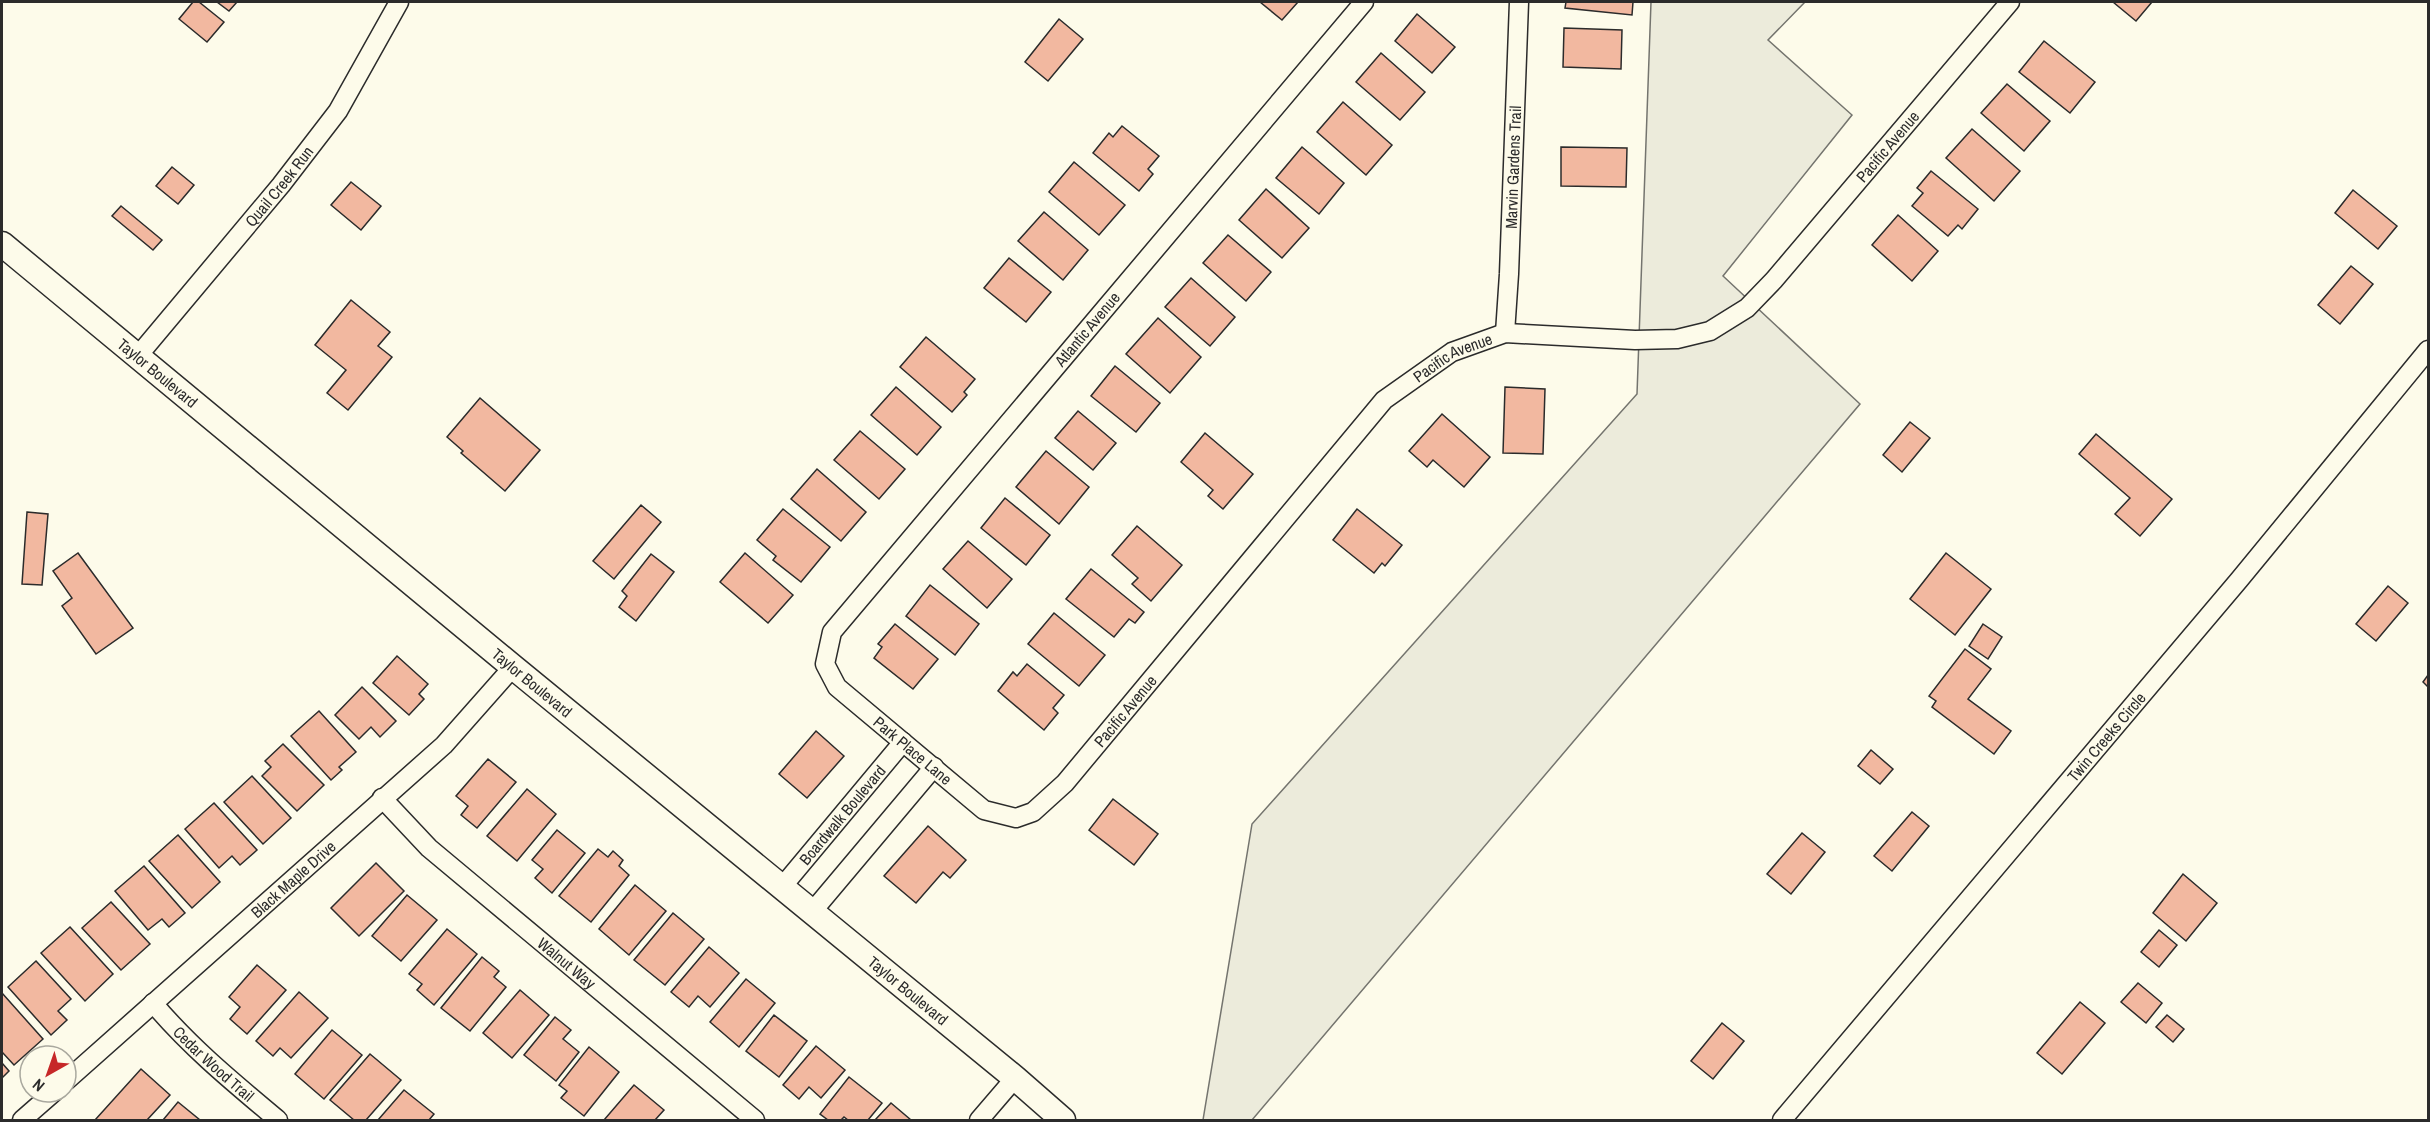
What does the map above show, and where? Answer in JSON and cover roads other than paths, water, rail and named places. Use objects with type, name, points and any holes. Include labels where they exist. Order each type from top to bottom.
[{"type":"street","name":"Quail Creek Run","points":[[137,357],[281,185],[338,111],[399,2]]},
{"type":"street","name":"Atlantic Avenue","points":[[825,664],[832,632],[1364,2]]},
{"type":"street","name":"Marvin Gardens Trail","points":[[1504,333],[1509,274],[1519,2]]},
{"type":"street","name":"Pacific Avenue","points":[[1016,818],[1033,813],[1065,783],[1384,400],[1452,352],[1504,333],[1635,340],[1677,339],[1710,331],[1747,308],[1782,271],[2010,2]]},
{"type":"street","name":"Taylor Boulevard","points":[[2,244],[1015,1078],[1063,1120]]},
{"type":"street","name":"Twin Creeks Circle","points":[[1782,1120],[2239,580],[2428,350]]},
{"type":"street","name":"Park Place Lane","points":[[825,664],[837,687],[984,810],[1016,818]]},
{"type":"street","name":"Black Maple Drive","points":[[78,1070],[444,745],[513,667]]},
{"type":"street","name":"Boardwalk Boulevard","points":[[782,887],[903,742]]},
{"type":"street","points":[[812,912],[934,767]]},
{"type":"street","name":"Walnut Way","points":[[382,798],[429,848],[755,1120]]},
{"type":"street","name":"Cedar Wood Trail","points":[[153,1003],[180,1035],[206,1060],[278,1120]]},
{"type":"street","points":[[979,1120],[1015,1078]]},
{"type":"street","points":[[22,1120],[40,1104]]}]
